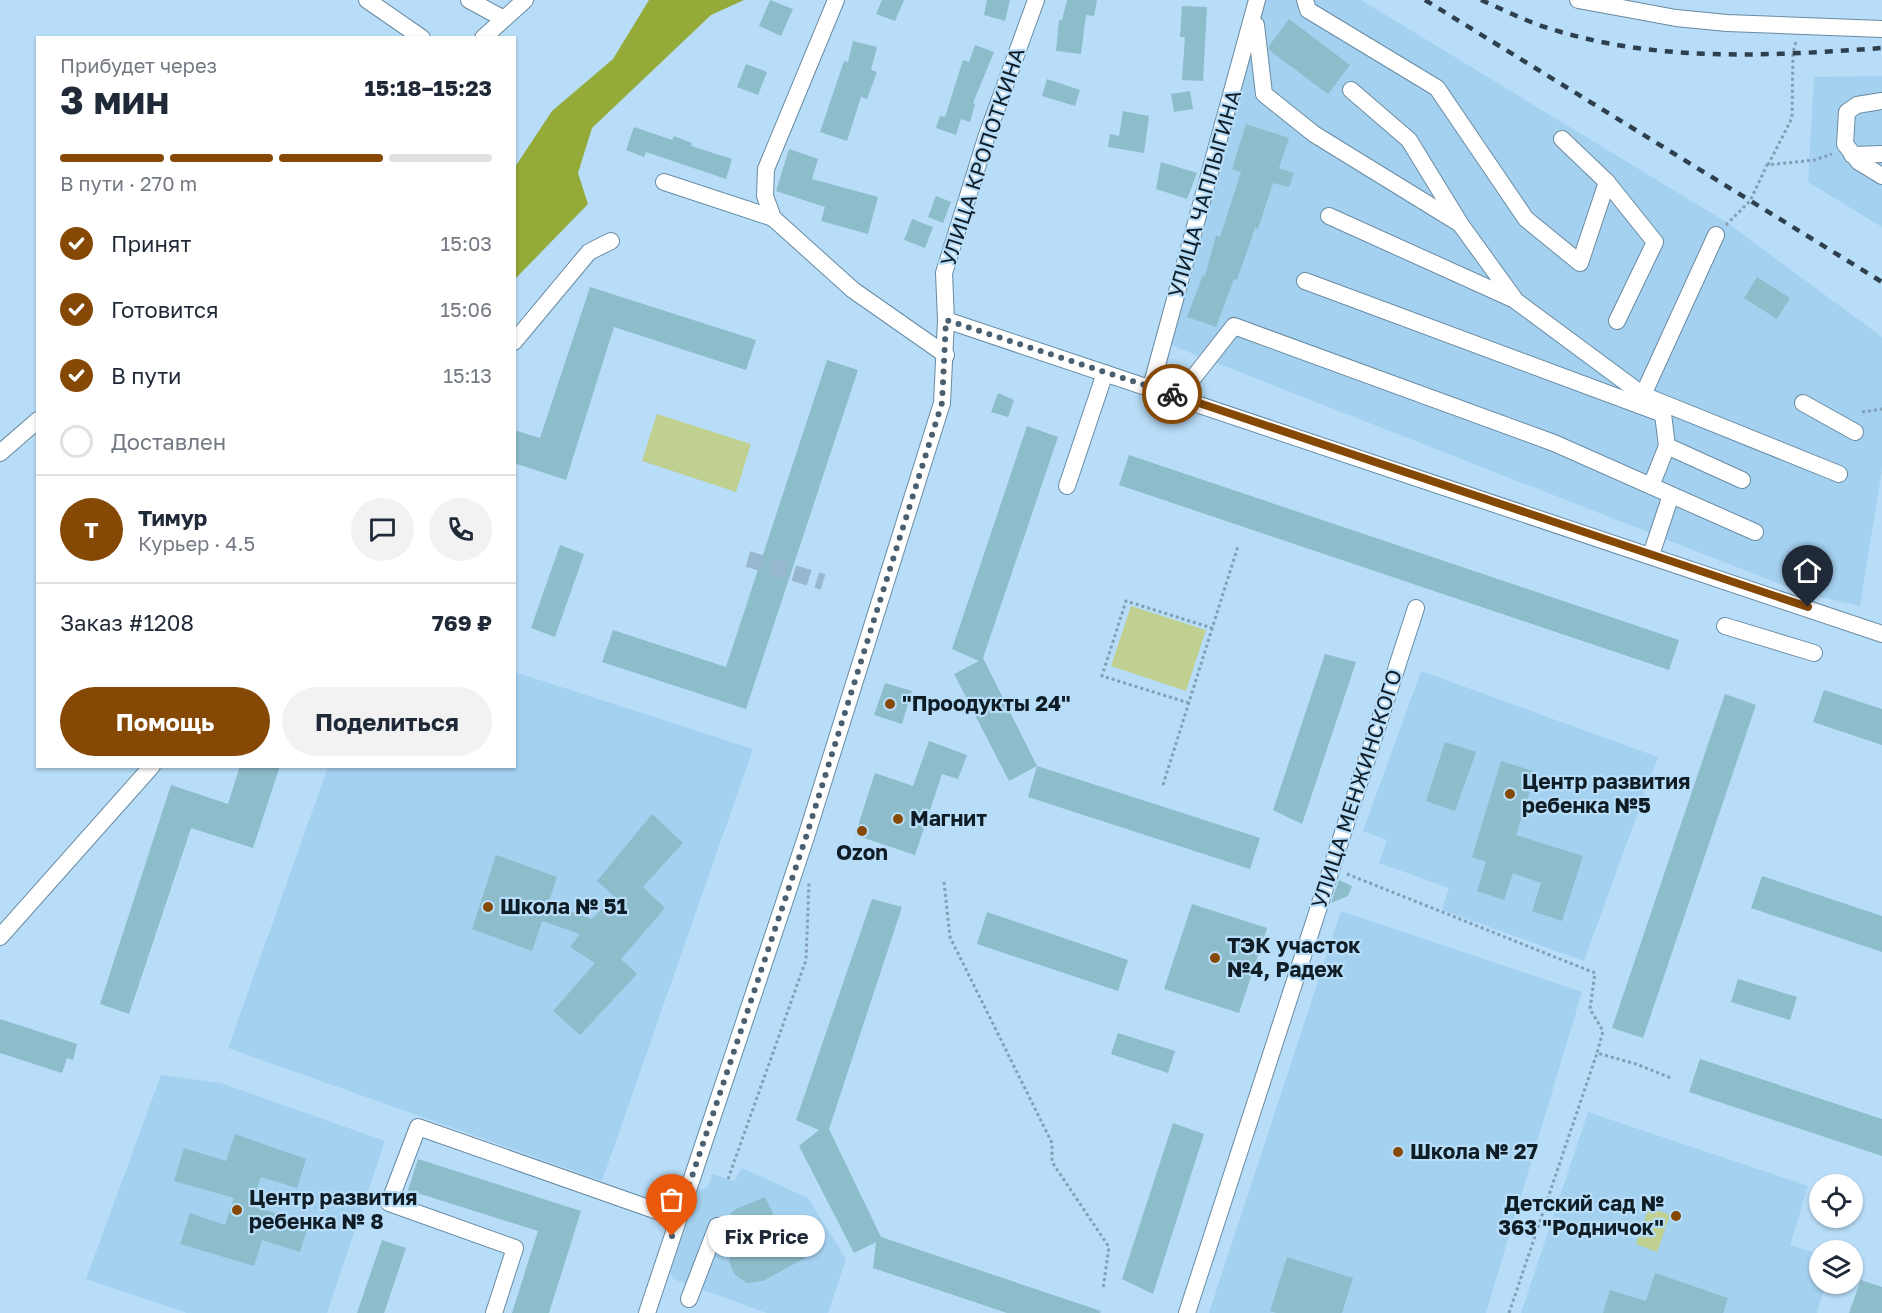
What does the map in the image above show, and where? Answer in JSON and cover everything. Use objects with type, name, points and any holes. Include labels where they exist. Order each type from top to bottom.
[{"type":"street","points":[[367,0],[419,36]]},
{"type":"street","points":[[469,0],[504,19]]},
{"type":"street","points":[[485,36],[525,0]]},
{"type":"street","points":[[773,218],[765,196],[766,169],[836,0]]},
{"type":"street","name":"УЛИЦА КРОПОТКИНА","points":[[647,1313],[806,837],[942,403],[946,355],[944,273],[987,135],[1036,0]]},
{"type":"street","points":[[1305,0],[1308,10],[1437,88],[1526,219],[1580,263],[1607,182]]},
{"type":"street","points":[[1578,0],[1676,18],[1882,30]]},
{"type":"street","points":[[1256,8],[1264,94],[1314,134],[1461,225]]},
{"type":"street","name":"УЛИЦА ЧАПЛЫГИНА","points":[[1151,387],[1256,8]]},
{"type":"street","points":[[1351,90],[1409,140],[1461,225],[1515,301]]},
{"type":"street","points":[[1882,101],[1857,105],[1847,112],[1849,149],[1882,176]]},
{"type":"street","points":[[1562,139],[1607,182],[1655,242],[1617,321]]},
{"type":"street","points":[[1849,149],[1882,154]]},
{"type":"street","points":[[664,182],[773,218],[853,290],[946,355]]},
{"type":"street","points":[[1329,216],[1515,301],[1643,395],[1839,474]]},
{"type":"street","points":[[1643,395],[1716,234]]},
{"type":"street","points":[[516,340],[590,252],[610,241]]},
{"type":"street","points":[[1305,281],[1663,414],[1667,446],[1651,486]]},
{"type":"street","points":[[946,320],[1105,374],[1179,396],[1882,634]]},
{"type":"street","points":[[1179,396],[1233,326],[1554,443],[1755,532]]},
{"type":"street","points":[[1067,486],[1105,374]]},
{"type":"street","points":[[1803,403],[1854,432]]},
{"type":"street","points":[[0,453],[36,422]]},
{"type":"street","points":[[1667,446],[1742,480]]},
{"type":"street","points":[[1652,555],[1671,495]]},
{"type":"street","name":"УЛИЦА МЕНЖИНСКОГО","points":[[1187,1313],[1416,608]]},
{"type":"street","points":[[1725,626],[1814,653]]},
{"type":"street","points":[[0,937],[150,768]]},
{"type":"street","points":[[494,1313],[515,1248],[390,1203],[418,1127],[677,1218]]},
{"type":"street","points":[[689,1299],[717,1226]]},
{"type":"path","points":[[1716,234],[1750,201],[1792,118],[1793,53],[1800,25]]},
{"type":"path","points":[[1768,165],[1815,160],[1849,149]]},
{"type":"path","points":[[1862,412],[1882,409]]},
{"type":"path","points":[[1163,785],[1238,546]]},
{"type":"path","points":[[1189,704],[1102,676],[1126,601],[1212,628]]},
{"type":"path","points":[[1331,869],[1377,884],[1595,973],[1590,1008],[1603,1031],[1509,1313]]},
{"type":"path","points":[[728,1179],[806,960],[810,874]]},
{"type":"path","points":[[944,882],[950,938],[1052,1143],[1052,1162],[1109,1247],[1103,1289]]},
{"type":"path","points":[[1597,1053],[1636,1064],[1671,1078]]},
{"type":"shaded area","points":[[1265,0],[1361,0],[1726,222],[1882,337],[1882,470],[1860,606],[1803,593],[1168,344]]},
{"type":"shaded area","points":[[1882,76],[1882,227],[1808,182],[1814,77]]},
{"type":"shaded area","name":"Центр развития ребенка №5","points":[[1421,671],[1658,757],[1584,961],[1442,910],[1449,888],[1379,863],[1387,840],[1363,831]]},
{"type":"shaded area","name":"Школа № 51","points":[[516,672],[753,749],[602,1181],[228,1048],[328,768],[516,768]]},
{"type":"shaded area","name":"Школа № 27","points":[[1341,911],[1582,992],[1486,1313],[1209,1313]]},
{"type":"shaded area","name":"Центр развития ребенка № 8","points":[[161,1075],[221,1083],[385,1141],[327,1313],[187,1313],[86,1279]]},
{"type":"shaded area","name":"Детский сад № 363 \"Родничок\"","points":[[1588,1112],[1808,1186],[1790,1245],[1809,1251],[1809,1294],[1823,1294],[1817,1313],[1521,1313]]},
{"type":"shaded area","points":[[742,1168],[808,1198],[846,1259],[828,1313],[767,1313],[673,1279],[670,1271],[699,1190],[707,1188],[713,1174],[734,1181]]},
{"type":"green space","points":[[649,0],[744,0],[711,15],[592,128],[578,173],[588,204],[516,278],[516,165],[552,111],[613,59]]},
{"type":"green space","points":[[657,414],[751,444],[736,492],[642,461]]},
{"type":"green space","points":[[1131,606],[1206,630],[1186,691],[1111,666]]},
{"type":"green space","points":[[1649,1207],[1670,1215],[1657,1252],[1636,1244]]},
{"type":"building","points":[[770,0],[793,9],[781,36],[759,26]]},
{"type":"building","points":[[882,0],[904,0],[895,21],[876,14]]},
{"type":"building","points":[[987,0],[1010,0],[1005,21],[984,15]]},
{"type":"building","points":[[1067,0],[1097,0],[1094,16],[1086,15],[1081,54],[1056,51],[1059,20],[1062,20]]},
{"type":"building","points":[[1182,6],[1207,7],[1203,81],[1182,80],[1185,37],[1180,37]]},
{"type":"building","points":[[1289,19],[1350,65],[1328,94],[1269,50],[1269,46]]},
{"type":"building","points":[[853,41],[877,47],[871,70],[877,72],[867,99],[861,97],[847,141],[820,132],[844,61],[848,62]]},
{"type":"building","points":[[975,45],[994,52],[973,103],[975,104],[970,122],[961,119],[956,135],[936,128],[940,116],[945,117],[963,60],[969,62]]},
{"type":"building","points":[[746,64],[767,72],[758,95],[737,87]]},
{"type":"building","points":[[1047,79],[1080,90],[1075,106],[1042,96]]},
{"type":"building","points":[[1190,91],[1193,109],[1174,112],[1171,94]]},
{"type":"building","points":[[1123,111],[1149,116],[1144,153],[1108,147],[1110,134],[1119,136]]},
{"type":"building","points":[[1246,124],[1289,138],[1279,168],[1294,173],[1289,187],[1273,183],[1258,229],[1255,228],[1237,280],[1234,279],[1216,327],[1187,317],[1203,275],[1205,276],[1216,236],[1220,237],[1241,172],[1232,169]]},
{"type":"building","points":[[634,127],[672,140],[674,136],[692,143],[691,146],[732,159],[726,179],[646,152],[644,157],[626,150]]},
{"type":"building","points":[[789,149],[818,159],[812,179],[878,197],[868,234],[821,221],[825,207],[776,191]]},
{"type":"building","points":[[1161,162],[1197,173],[1187,199],[1156,189]]},
{"type":"building","points":[[936,196],[951,202],[943,223],[928,217]]},
{"type":"building","points":[[912,219],[933,227],[925,248],[904,240]]},
{"type":"building","points":[[1757,277],[1790,298],[1777,319],[1744,298]]},
{"type":"building","points":[[590,287],[756,340],[746,370],[614,327],[566,480],[516,464],[516,431],[540,438]]},
{"type":"building","points":[[827,360],[858,370],[746,709],[602,662],[613,630],[726,667]]},
{"type":"building","points":[[998,393],[1014,400],[1008,417],[991,412]]},
{"type":"building","points":[[1027,426],[1058,437],[983,658],[1037,766],[1009,781],[954,674],[979,661],[952,649]]},
{"type":"building","points":[[1129,455],[1679,640],[1669,670],[1119,485]]},
{"type":"building","points":[[560,545],[584,554],[555,637],[531,628]]},
{"type":"building","points":[[1325,654],[1356,662],[1302,824],[1273,810]]},
{"type":"building","points":[[885,683],[912,691],[902,724],[874,715]]},
{"type":"building","points":[[1824,690],[1882,709],[1882,745],[1813,722]]},
{"type":"building","points":[[1725,694],[1756,705],[1643,1038],[1612,1028]]},
{"type":"building","points":[[929,741],[967,755],[958,779],[942,774],[915,855],[855,835],[875,773],[913,786]]},
{"type":"building","points":[[1445,742],[1476,752],[1455,811],[1426,801]]},
{"type":"building","points":[[1501,761],[1536,772],[1516,835],[1583,856],[1562,921],[1532,911],[1541,883],[1513,873],[1504,900],[1477,891],[1486,862],[1472,857]]},
{"type":"building","points":[[1037,766],[1260,838],[1250,869],[1028,797]]},
{"type":"building","points":[[239,768],[279,768],[253,848],[191,828],[129,1014],[100,1004],[171,785],[228,804]]},
{"type":"building","points":[[652,814],[683,843],[643,887],[665,908],[621,959],[637,974],[580,1035],[553,1011],[595,963],[570,947],[580,934],[542,921],[532,951],[472,929],[496,855],[557,877],[548,904],[592,919],[614,896],[597,881]]},
{"type":"building","points":[[1762,876],[1882,916],[1882,952],[1751,908]]},
{"type":"building","points":[[1339,880],[1352,886],[1348,896],[1331,903]]},
{"type":"building","points":[[872,899],[902,907],[829,1129],[881,1237],[1101,1311],[1100,1313],[1007,1313],[873,1268],[876,1242],[854,1253],[799,1146],[819,1130],[796,1120]]},
{"type":"building","name":"ТЭК участок №4, Радеж","points":[[1192,904],[1267,928],[1239,1013],[1164,989]]},
{"type":"building","points":[[987,912],[1128,960],[1118,991],[977,944]]},
{"type":"building","points":[[1738,979],[1797,997],[1790,1020],[1731,1002]]},
{"type":"building","points":[[0,1019],[77,1044],[73,1060],[67,1058],[62,1073],[0,1053]]},
{"type":"building","points":[[1118,1033],[1175,1051],[1168,1073],[1111,1054]]},
{"type":"building","points":[[1700,1059],[1882,1119],[1882,1156],[1689,1092]]},
{"type":"building","points":[[1173,1123],[1204,1134],[1153,1294],[1122,1279]]},
{"type":"building","points":[[235,1134],[306,1159],[297,1188],[261,1177],[251,1206],[309,1223],[300,1252],[262,1240],[254,1266],[180,1244],[190,1213],[225,1225],[234,1198],[174,1181],[184,1148],[226,1161]]},
{"type":"building","points":[[418,1159],[581,1211],[549,1313],[512,1313],[538,1231],[408,1190]]},
{"type":"building","points":[[765,1197],[790,1249],[800,1244],[807,1257],[763,1281],[747,1283],[735,1275],[729,1262],[731,1249],[746,1234],[732,1222],[730,1214],[736,1209]]},
{"type":"building","points":[[382,1240],[406,1248],[384,1313],[357,1313]]},
{"type":"building","points":[[1287,1257],[1353,1278],[1342,1313],[1277,1313],[1270,1311]]},
{"type":"building","points":[[1655,1273],[1728,1298],[1723,1313],[1603,1313],[1610,1290],[1646,1301]]},
{"type":"building","points":[[1863,1281],[1882,1287],[1882,1313],[1849,1313],[1856,1294],[1863,1294]]},
{"type":"tunnel","points":[[748,559],[823,582]]},
{"type":"railway","points":[[1425,0],[1882,282]]},
{"type":"railway","points":[[1481,0],[1545,27],[1586,39],[1627,47],[1712,54],[1797,53],[1882,48]]},
{"type":"way so far","points":[[672,1236],[806,837],[942,403],[946,320],[1105,374],[1172,394]]},
{"type":"place","name":"\"Проодукты 24\"","points":[[890,704]]},
{"type":"place","name":"Центр развития ребенка №5","points":[[1510,794]]},
{"type":"place","name":"Магнит","points":[[898,819]]},
{"type":"place","name":"Ozon","points":[[862,831]]},
{"type":"place","name":"Школа № 51","points":[[488,907]]},
{"type":"place","name":"ТЭК участок №4, Радеж","points":[[1215,958]]},
{"type":"place","name":"Школа № 27","points":[[1398,1152]]},
{"type":"place","name":"Центр развития ребенка № 8","points":[[237,1210]]},
{"type":"place","name":"Детский сад № 363 \"Родничок\"","points":[[1676,1216]]},
{"type":"place","name":"Fix Price","points":[[672,1236]]},
{"type":"route","points":[[1172,394],[1808,607]]}]
